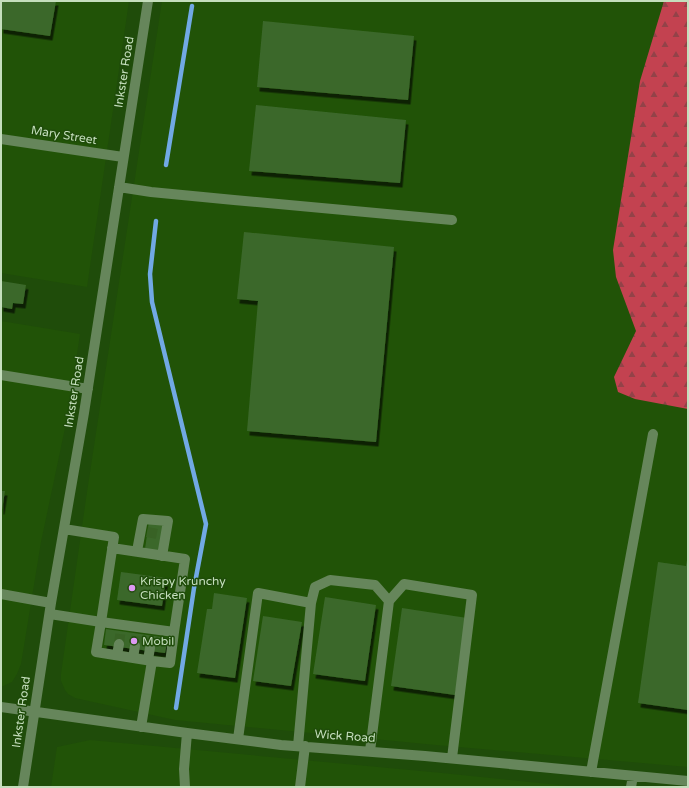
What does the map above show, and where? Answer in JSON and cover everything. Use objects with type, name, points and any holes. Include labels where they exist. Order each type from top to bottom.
[{"type":"street","name":"Inkster Road","points":[[24,787],[51,603],[88,389],[148,1]]},
{"type":"street","name":"Mary Street","points":[[1,139],[123,157]]},
{"type":"street","points":[[119,187],[219,199],[452,220]]},
{"type":"street","points":[[1,375],[88,389]]},
{"type":"street","points":[[591,772],[653,434]]},
{"type":"street","points":[[137,552],[144,531],[142,519],[168,521],[164,535],[162,556]]},
{"type":"street","points":[[64,529],[114,537],[112,548],[101,622],[96,652],[170,663],[185,559],[112,548]]},
{"type":"street","points":[[300,787],[301,746],[311,603],[315,587],[330,580],[375,585],[389,601]]},
{"type":"street","points":[[370,752],[389,601],[404,584],[472,595],[452,758]]},
{"type":"street","points":[[238,739],[258,593],[311,603]]},
{"type":"street","points":[[1,594],[51,603]]},
{"type":"street","points":[[50,614],[137,629],[174,632]]},
{"type":"street","points":[[117,655],[118,644]]},
{"type":"street","points":[[133,658],[135,646]]},
{"type":"street","points":[[141,727],[150,660],[150,648]]},
{"type":"street","name":"Wick Road","points":[[1,707],[187,733],[301,746],[452,758],[688,781]]},
{"type":"street","points":[[185,787],[184,769],[187,733]]},
{"type":"street","points":[[631,787],[633,776]]},
{"type":"shaded area","points":[[1,1],[129,1],[87,287],[1,273]]},
{"type":"shaded area","points":[[162,1],[688,1],[688,767],[175,720],[75,698],[68,694],[65,690],[61,681],[61,674],[87,492]]},
{"type":"shaded area","points":[[1,321],[80,334],[68,414],[41,542],[21,664],[12,682],[1,687]]},
{"type":"shaded area","points":[[90,740],[578,787],[51,787],[57,747]]},
{"type":"green space","points":[[664,1],[688,1],[688,409],[635,399],[618,392],[614,377],[636,331],[616,277],[613,250],[640,81]]},
{"type":"building","points":[[1,1],[56,1],[50,36],[1,29]]},
{"type":"building","points":[[263,21],[414,36],[408,100],[257,87]]},
{"type":"building","points":[[256,105],[406,120],[400,183],[249,171]]},
{"type":"building","points":[[244,232],[394,247],[376,442],[247,431],[258,301],[237,299]]},
{"type":"building","points":[[1,281],[26,285],[23,304],[13,303],[12,309],[1,307]]},
{"type":"building","points":[[1,491],[5,491],[2,510],[1,510]]},
{"type":"building","points":[[149,521],[165,523],[161,551],[145,549]]},
{"type":"building","points":[[687,560],[688,710],[638,703],[658,562],[686,566]]},
{"type":"building","points":[[121,572],[166,578],[162,606],[117,600]]},
{"type":"building","points":[[214,593],[247,598],[235,678],[197,673],[207,609],[212,609]]},
{"type":"building","points":[[325,597],[376,605],[365,681],[313,674]]},
{"type":"building","points":[[402,608],[467,618],[455,695],[391,686]]},
{"type":"building","points":[[263,616],[302,622],[291,686],[253,681]]},
{"type":"building","points":[[106,629],[168,638],[165,653],[104,645]]},
{"type":"waterway","points":[[166,165],[192,6]]},
{"type":"waterway","points":[[156,221],[150,274],[152,302],[206,524],[194,588],[176,708]]},
{"type":"tunnel","points":[[147,532],[162,535]]},
{"type":"tunnel","points":[[119,644],[121,628]]},
{"type":"tunnel","points":[[135,646],[137,631]]},
{"type":"tunnel","points":[[150,648],[152,633]]},
{"type":"place","name":"Krispy Krunchy Chicken","points":[[132,588]]},
{"type":"place","name":"Mobil","points":[[134,641]]}]
